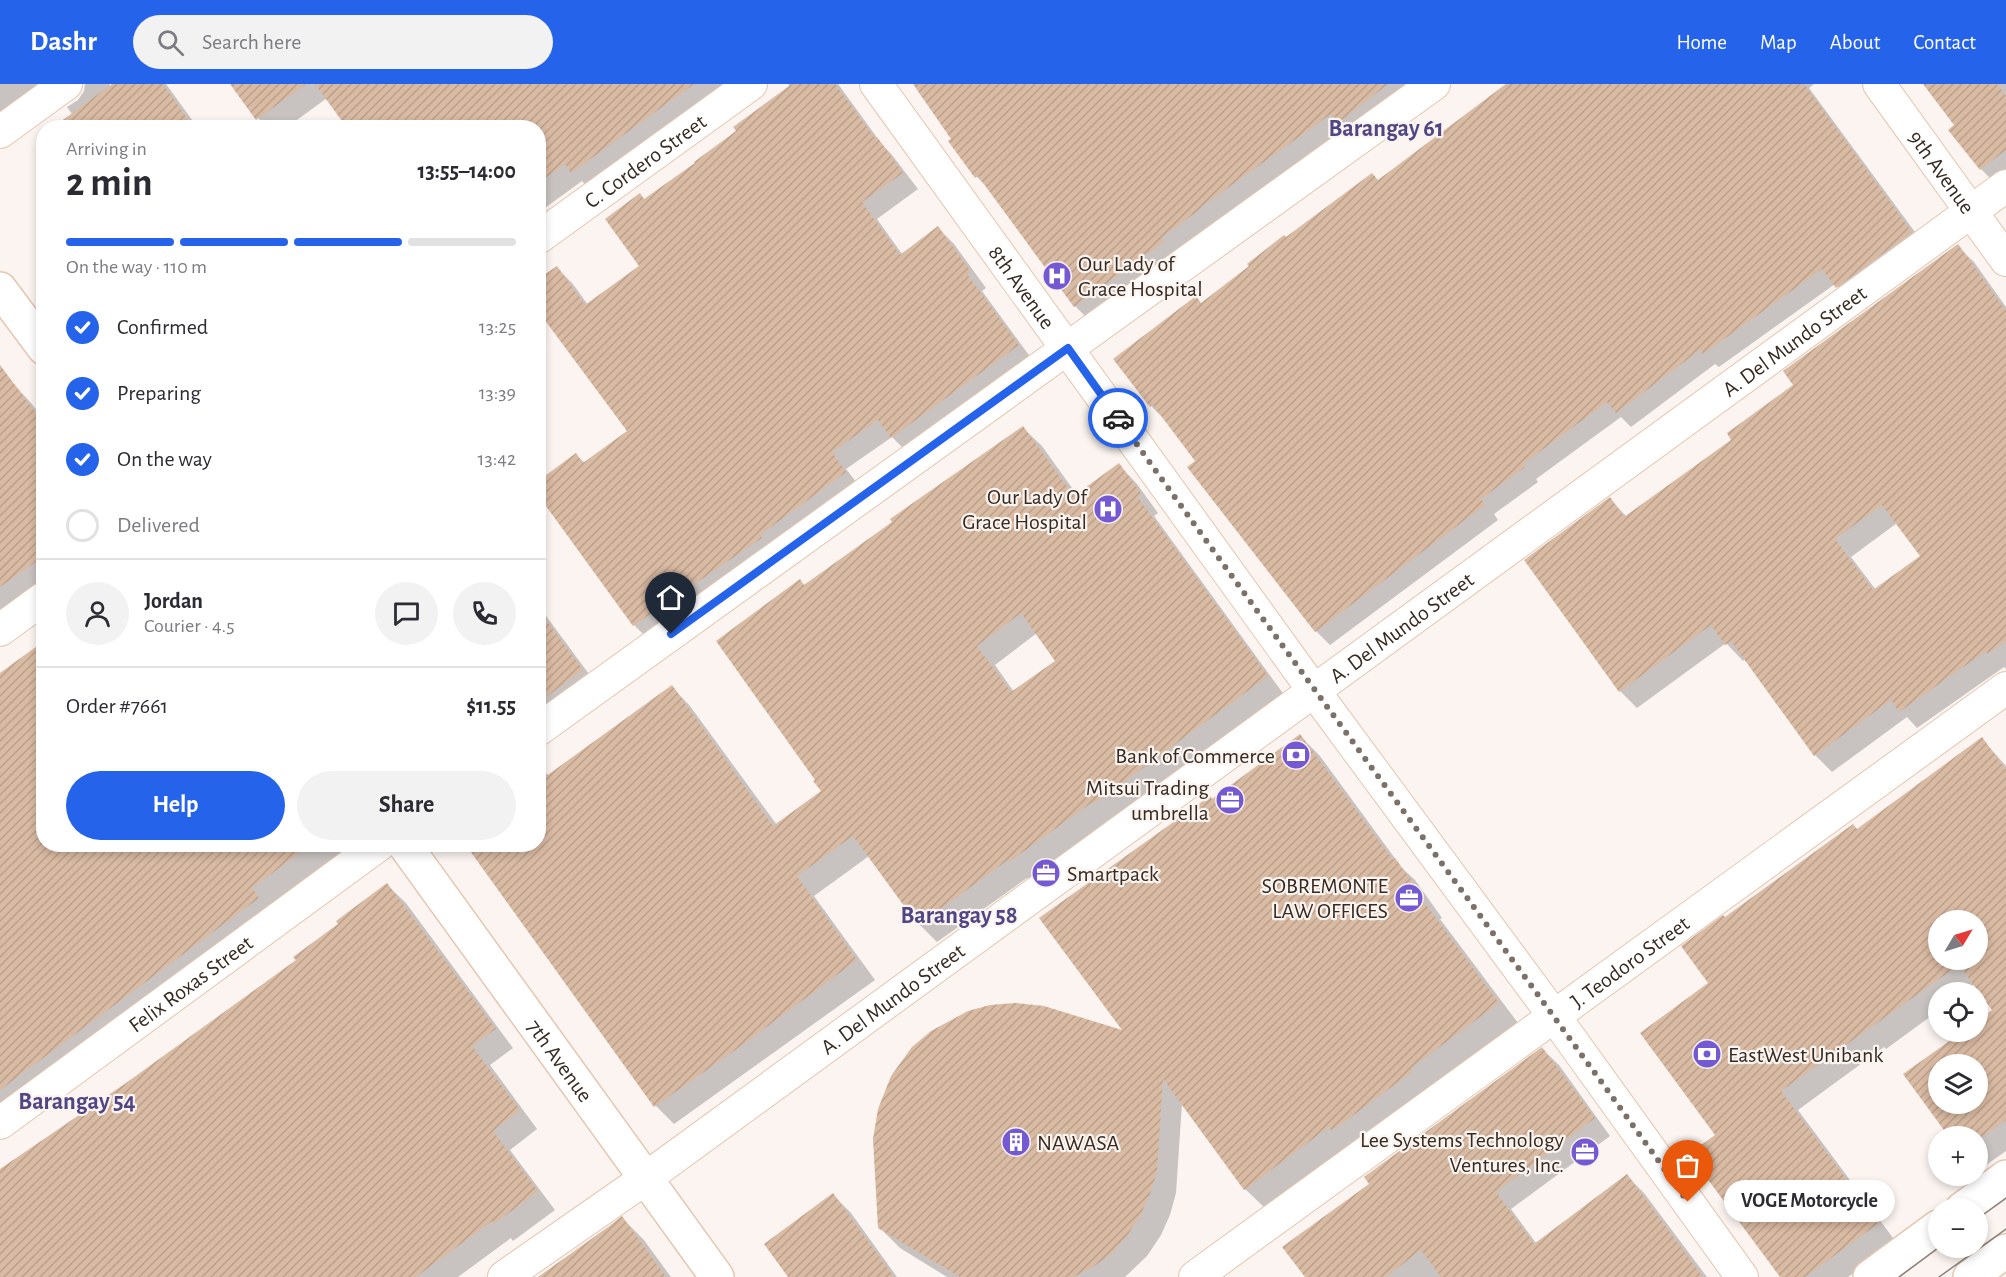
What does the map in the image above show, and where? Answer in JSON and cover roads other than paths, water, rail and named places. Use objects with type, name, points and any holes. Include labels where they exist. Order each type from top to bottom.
[{"type":"street","points":[[0,132],[66,84]]},
{"type":"street","name":"C. Cordero Street","points":[[546,232],[751,84]]},
{"type":"street","name":"8th Avenue","points":[[876,84],[1314,691],[1554,1016],[1742,1277]]},
{"type":"street","points":[[546,724],[1434,84]]},
{"type":"street","name":"9th Avenue","points":[[1879,84],[2006,260]]},
{"type":"street","name":"A. Del Mundo Street","points":[[504,1277],[645,1178],[2006,186]]},
{"type":"street","points":[[0,289],[36,337]]},
{"type":"street","points":[[0,630],[36,604]]},
{"type":"street","name":"J. Teodoro Street","points":[[1195,1277],[2006,688]]},
{"type":"street","name":"Felix Roxas Street","points":[[0,1123],[369,852]]},
{"type":"street","name":"7th Avenue","points":[[410,852],[717,1277]]},
{"type":"street","points":[[1977,1198],[2006,1177]]},
{"type":"street","points":[[1870,1277],[1928,1234]]},
{"type":"street","points":[[1970,1277],[2006,1251]]},
{"type":"tram line","points":[[1988,1211],[2006,1198]]},
{"type":"tram line","points":[[1939,1277],[2006,1229]]},
{"type":"tram line","points":[[1899,1277],[1928,1255]]},
{"type":"place","name":"Our Lady of Grace Hospital","points":[[1057,276]]},
{"type":"place","name":"Our Lady Of Grace Hospital","points":[[1108,509]]},
{"type":"place","name":"Bank of Commerce","points":[[1296,755]]},
{"type":"place","name":"Mitsui Trading umbrella","points":[[1230,800]]},
{"type":"place","name":"Smartpack","points":[[1046,873]]},
{"type":"place","name":"SOBREMONTE LAW OFFICES","points":[[1409,898]]},
{"type":"place","name":"EastWest Unibank","points":[[1707,1054]]},
{"type":"place","name":"NAWASA","points":[[1016,1142]]},
{"type":"place","name":"Lee Systems Technology Ventures, Inc.","points":[[1585,1152]]},
{"type":"place","name":"VOGE Motorcycle","points":[[1688,1202]]},
{"type":"district","name":"Barangay 61","points":[[1386,128]]},
{"type":"district","name":"Barangay 58","points":[[959,915]]},
{"type":"district","name":"Barangay 54","points":[[77,1101]]}]
